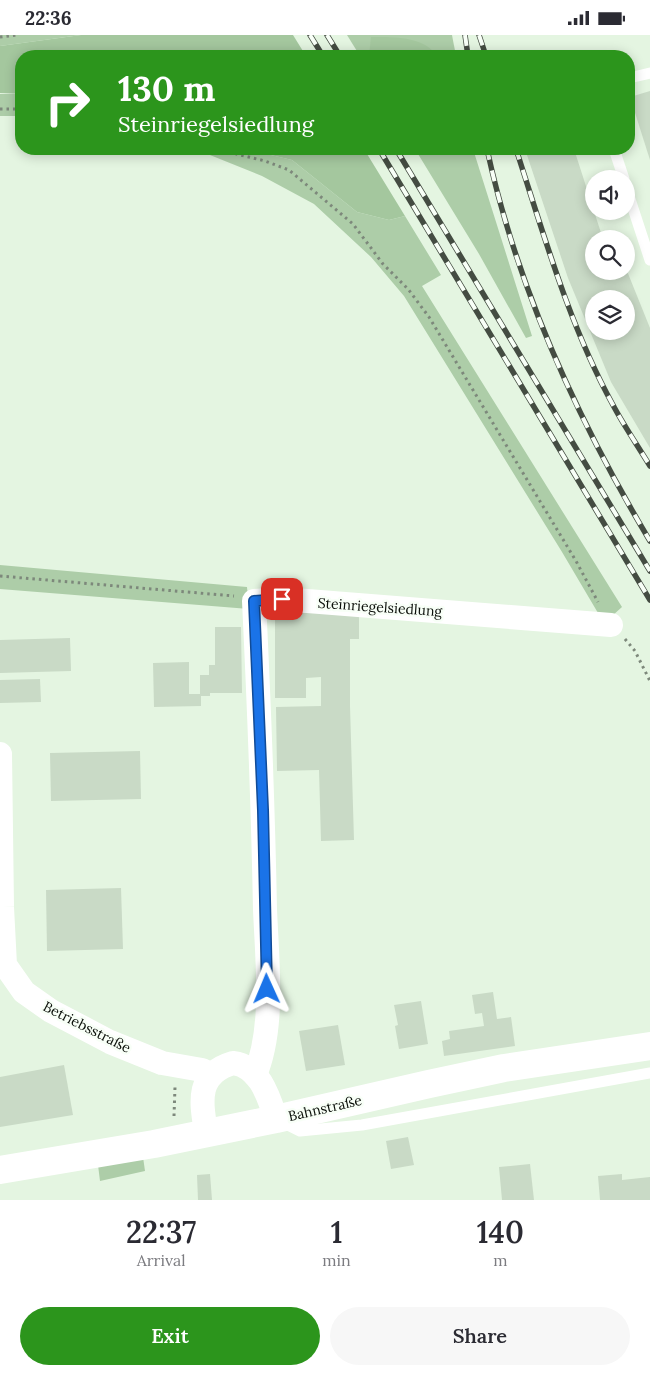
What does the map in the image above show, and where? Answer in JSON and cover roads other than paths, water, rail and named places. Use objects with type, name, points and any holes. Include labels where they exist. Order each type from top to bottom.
[{"type":"main road","name":"Bahnstraße","points":[[0,1170],[154,1144],[276,1119],[359,1112],[431,1098],[504,1068],[650,1046]]},
{"type":"street","name":"Steinriegelsiedlung","points":[[255,1075],[262,1059],[265,1042],[267,989],[263,810],[254,601],[282,599],[611,625]]},
{"type":"street","name":"Betriebsstraße","points":[[0,754],[2,907],[6,965],[24,992],[51,1011],[110,1042],[162,1063],[202,1070],[212,1075]]},
{"type":"street","points":[[206,1132],[201,1097],[205,1085],[217,1070],[233,1063],[247,1068],[264,1086],[276,1119]]},
{"type":"lane","points":[[635,77],[650,73]]},
{"type":"lane","points":[[616,155],[621,170]]},
{"type":"lane","points":[[635,214],[650,259]]},
{"type":"lane","points":[[431,1098],[650,1073]]},
{"type":"railway","points":[[310,35],[319,50]]},
{"type":"railway","points":[[327,35],[336,50]]},
{"type":"railway","points":[[465,35],[467,50]]},
{"type":"railway","points":[[479,35],[484,50]]},
{"type":"railway","points":[[383,155],[650,600]]},
{"type":"railway","points":[[400,155],[650,571]]},
{"type":"railway","points":[[488,155],[515,252],[552,351],[598,448],[650,541]]},
{"type":"railway","points":[[518,155],[558,279],[583,343],[617,413],[650,466]]}]
